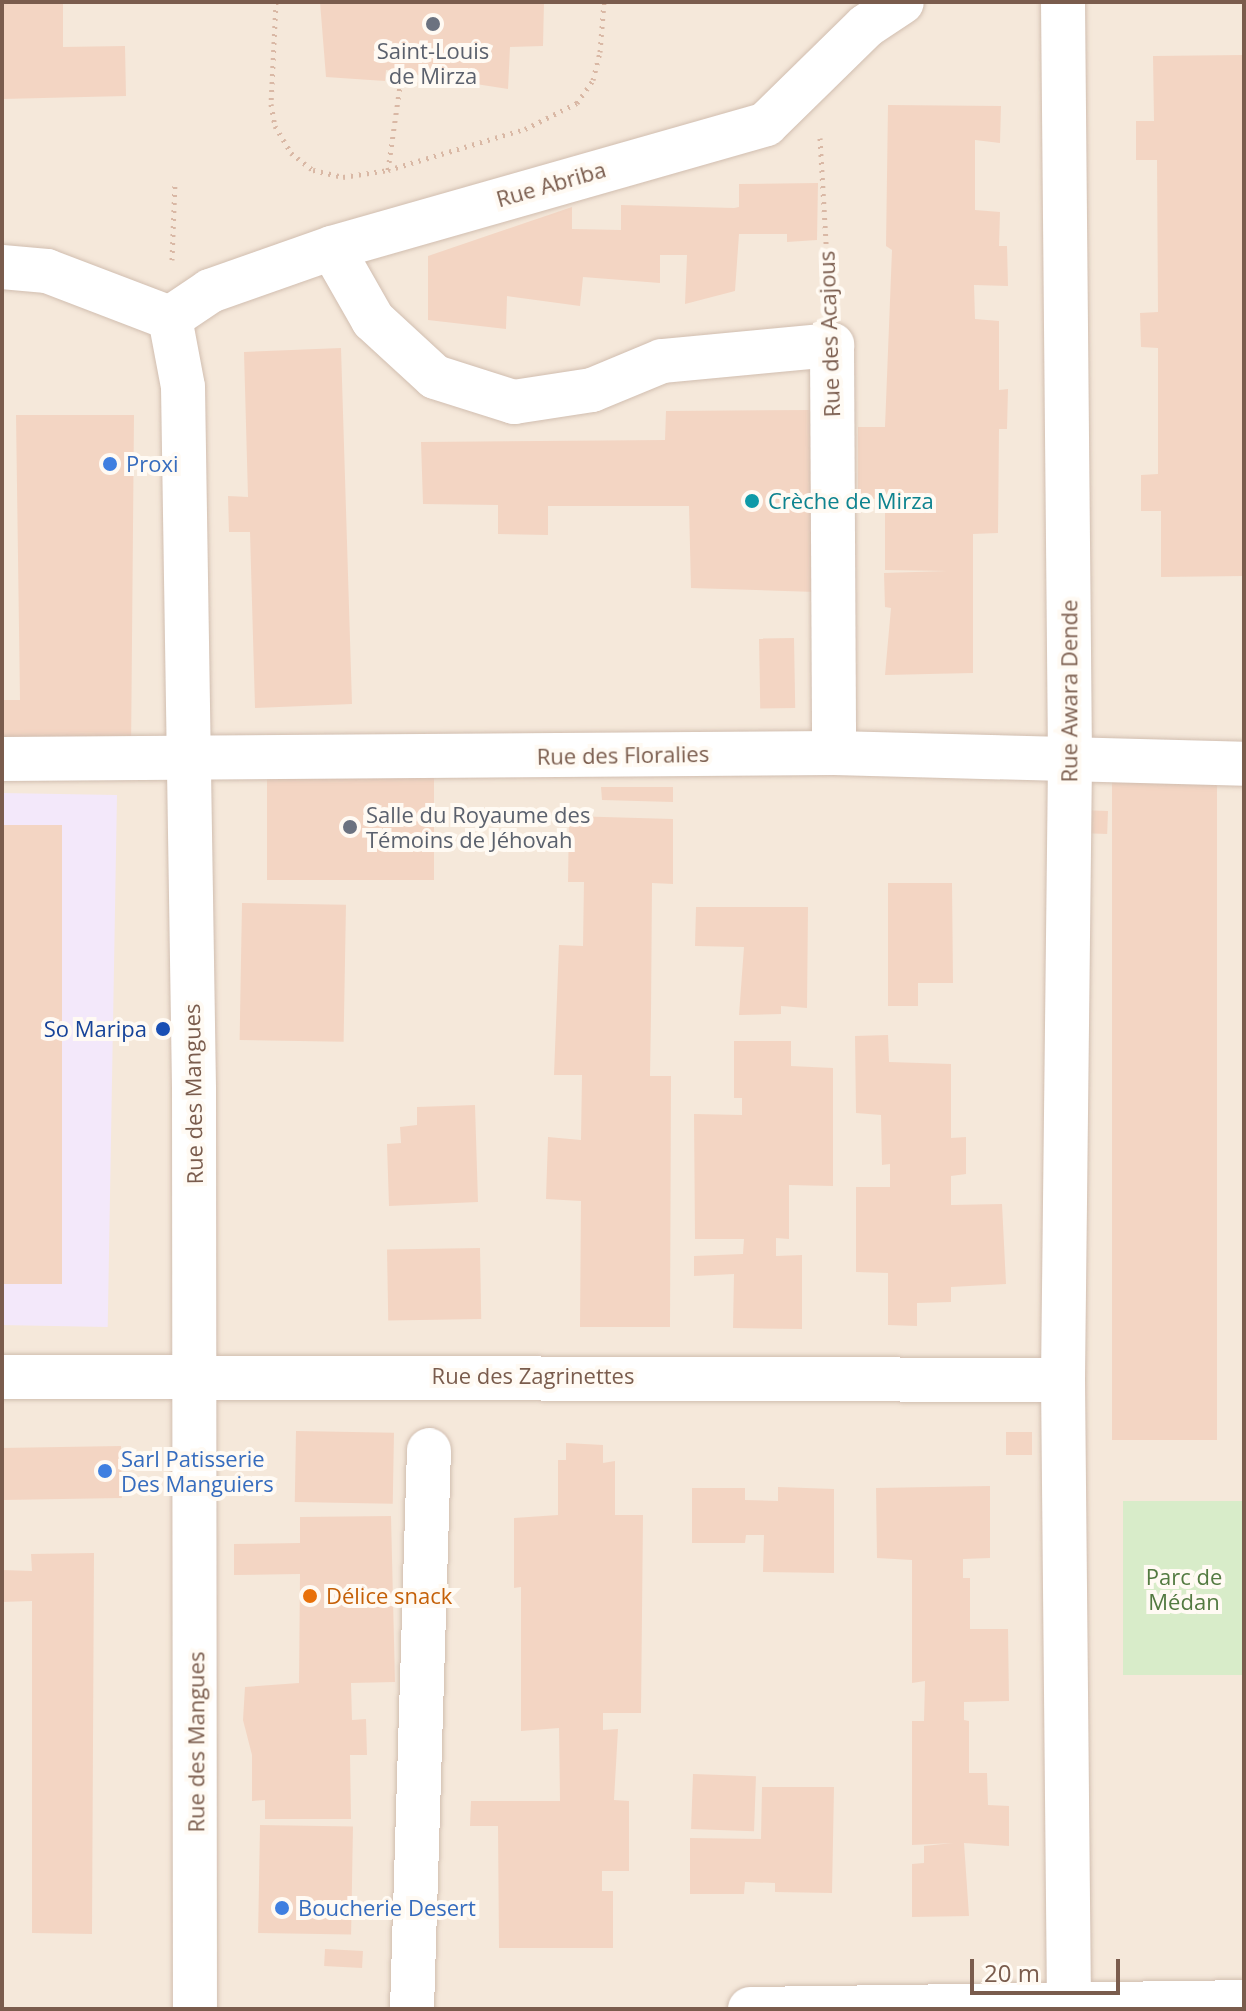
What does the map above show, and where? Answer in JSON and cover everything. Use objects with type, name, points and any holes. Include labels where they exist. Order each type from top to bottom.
[{"type":"street","name":"Rue Abriba","points":[[170,318],[210,291],[332,248],[766,124],[866,26],[902,2]]},
{"type":"street","name":"Rue Awara Dende","points":[[1063,2],[1070,761],[1063,1380],[1069,2007]]},
{"type":"street","points":[[332,248],[373,320],[435,377],[514,402],[592,390],[662,361],[832,345]]},
{"type":"street","points":[[2,267],[47,271],[170,318]]},
{"type":"street","name":"Rue des Mangues","points":[[170,318],[183,387],[195,1374],[195,2009]]},
{"type":"street","name":"Rue des Acajous","points":[[832,345],[830,591],[834,753]]},
{"type":"street","name":"Rue des Floralies","points":[[2,759],[834,753],[1244,764]]},
{"type":"street","name":"Rue des Zagrinettes","points":[[2,1377],[195,1374],[1063,1380]]},
{"type":"street","points":[[412,2009],[429,1450]]},
{"type":"street","points":[[750,2009],[1069,2007],[1244,2002]]},
{"type":"path","points":[[276,2],[271,104],[275,126],[291,153],[313,170],[343,177],[388,170],[525,129],[577,103],[593,80],[600,52],[604,2]]},
{"type":"path","points":[[388,170],[402,72]]},
{"type":"path","name":"Rue des Acajous","points":[[816,77],[832,345]]},
{"type":"path","points":[[170,318],[175,181]]},
{"type":"shaded area","points":[[2,2],[1244,2],[1244,2009],[2,2009]]},
{"type":"shaded area","points":[[2,793],[117,795],[108,1327],[2,1325]]},
{"type":"green space","name":"Parc de Médan","points":[[1123,1501],[1244,1501],[1244,1675],[1123,1675]]},
{"type":"building","points":[[2,2],[63,2],[63,47],[125,46],[126,96],[2,99]]},
{"type":"building","name":"Saint-Louis de Mirza","points":[[320,2],[544,2],[543,46],[510,47],[508,89],[386,70],[385,81],[326,77]]},
{"type":"building","points":[[1244,55],[1244,576],[1161,577],[1161,511],[1141,511],[1141,475],[1158,474],[1158,348],[1141,347],[1140,313],[1158,312],[1157,160],[1136,160],[1136,121],[1154,121],[1153,56]]},
{"type":"building","points":[[888,105],[1001,106],[1000,143],[975,140],[975,210],[1000,212],[999,246],[1007,246],[1008,286],[974,285],[975,319],[999,321],[999,390],[1008,389],[1007,429],[999,429],[998,533],[973,534],[973,673],[885,675],[891,608],[885,607],[884,573],[947,571],[885,570],[885,499],[858,499],[858,427],[885,427],[892,250],[886,246]]},
{"type":"building","points":[[818,183],[817,240],[787,242],[787,234],[739,234],[735,291],[685,304],[687,255],[660,255],[660,283],[583,277],[580,306],[507,296],[506,329],[428,320],[428,256],[572,207],[572,229],[621,230],[621,205],[734,208],[739,207],[739,184]]},
{"type":"building","points":[[341,348],[352,704],[255,708],[250,532],[229,532],[228,496],[248,497],[244,352]]},
{"type":"building","name":"Crèche de Mirza","points":[[814,410],[816,592],[691,588],[689,506],[548,506],[548,535],[498,534],[498,505],[423,504],[421,442],[665,440],[666,411]]},
{"type":"building","points":[[16,415],[134,415],[131,753],[2,751],[3,700],[20,700]]},
{"type":"building","points":[[794,638],[795,708],[760,709],[759,639]]},
{"type":"building","name":"Salle du Royaume des Témoins de Jéhovah","points":[[267,774],[434,774],[434,880],[267,880]]},
{"type":"building","points":[[1112,780],[1217,780],[1217,1440],[1112,1440]]},
{"type":"building","points":[[601,787],[673,787],[673,802],[602,800]]},
{"type":"building","points":[[1080,810],[1108,811],[1107,834],[1079,833]]},
{"type":"building","points":[[569,816],[673,819],[673,884],[652,883],[650,1076],[671,1076],[670,1327],[580,1327],[581,1201],[546,1199],[548,1137],[581,1140],[582,1075],[554,1075],[559,945],[583,946],[584,882],[568,882]]},
{"type":"building","points":[[2,825],[62,825],[62,1284],[2,1284]]},
{"type":"building","points":[[888,883],[952,883],[953,983],[918,983],[918,1006],[888,1006]]},
{"type":"building","points":[[242,903],[346,905],[344,1042],[240,1040]]},
{"type":"building","points":[[696,907],[808,907],[807,1008],[781,1006],[781,1014],[739,1015],[744,947],[695,946]]},
{"type":"building","points":[[888,1035],[889,1062],[951,1064],[951,1138],[966,1137],[966,1174],[951,1176],[951,1205],[1002,1204],[1006,1284],[951,1287],[951,1302],[917,1303],[917,1326],[888,1325],[888,1273],[856,1272],[856,1187],[890,1187],[890,1164],[882,1165],[881,1115],[856,1113],[855,1036]]},
{"type":"building","points":[[734,1041],[791,1041],[791,1066],[833,1068],[833,1186],[789,1185],[789,1239],[776,1238],[776,1256],[802,1255],[802,1329],[733,1328],[734,1274],[694,1276],[694,1256],[743,1254],[744,1239],[695,1239],[694,1114],[742,1115],[742,1098],[734,1098]]},
{"type":"building","points":[[475,1105],[478,1202],[389,1206],[387,1144],[401,1143],[400,1127],[417,1125],[417,1107]]},
{"type":"building","points":[[480,1248],[481,1319],[388,1321],[387,1250]]},
{"type":"building","points":[[296,1431],[394,1433],[393,1504],[295,1502]]},
{"type":"building","points":[[1006,1432],[1032,1432],[1032,1455],[1006,1455]]},
{"type":"building","points":[[566,1443],[603,1445],[603,1463],[615,1461],[615,1515],[643,1515],[641,1713],[603,1713],[603,1730],[618,1729],[614,1800],[629,1801],[629,1871],[602,1871],[602,1891],[613,1891],[613,1948],[499,1948],[498,1826],[470,1826],[471,1801],[560,1801],[559,1728],[521,1731],[521,1587],[514,1588],[514,1518],[558,1515],[558,1460],[566,1460]]},
{"type":"building","points":[[121,1446],[122,1498],[3,1500],[2,1448]]},
{"type":"building","points":[[990,1486],[990,1558],[963,1559],[963,1578],[970,1578],[970,1629],[1008,1629],[1009,1701],[964,1702],[964,1720],[969,1721],[969,1773],[987,1773],[988,1805],[1009,1806],[1009,1846],[964,1843],[969,1916],[912,1917],[912,1864],[924,1863],[924,1846],[953,1843],[912,1845],[912,1721],[924,1721],[925,1681],[912,1683],[912,1560],[877,1558],[876,1488]]},
{"type":"building","points":[[778,1487],[834,1489],[834,1573],[763,1572],[764,1535],[746,1535],[745,1543],[692,1543],[692,1488],[745,1488],[745,1500],[778,1501]]},
{"type":"building","points":[[391,1516],[395,1682],[351,1683],[352,1720],[366,1719],[367,1755],[350,1755],[351,1819],[265,1819],[265,1800],[252,1801],[252,1755],[243,1720],[245,1687],[299,1683],[300,1574],[234,1575],[234,1544],[300,1543],[300,1517]]},
{"type":"building","points":[[94,1553],[92,1934],[32,1933],[32,1601],[2,1602],[2,1570],[32,1571],[31,1554]]},
{"type":"building","points":[[693,1774],[756,1776],[754,1831],[691,1829]]},
{"type":"building","points":[[762,1787],[834,1787],[832,1893],[775,1892],[775,1883],[745,1882],[744,1894],[690,1894],[690,1838],[761,1839]]},
{"type":"building","points":[[260,1825],[353,1827],[351,1935],[258,1933]]},
{"type":"building","points":[[325,1949],[363,1951],[362,1968],[324,1966]]},
{"type":"place","name":"Saint-Louis de Mirza","points":[[433,24]]},
{"type":"place","name":"Proxi","points":[[110,464]]},
{"type":"place","name":"Crèche de Mirza","points":[[752,501]]},
{"type":"place","name":"Salle du Royaume des Témoins de Jéhovah","points":[[350,827]]},
{"type":"place","name":"So Maripa","points":[[163,1029]]},
{"type":"place","name":"Sarl Patisserie Des Manguiers","points":[[105,1471]]},
{"type":"place","name":"Délice snack","points":[[310,1596]]},
{"type":"place","name":"Boucherie Desert","points":[[282,1908]]}]
